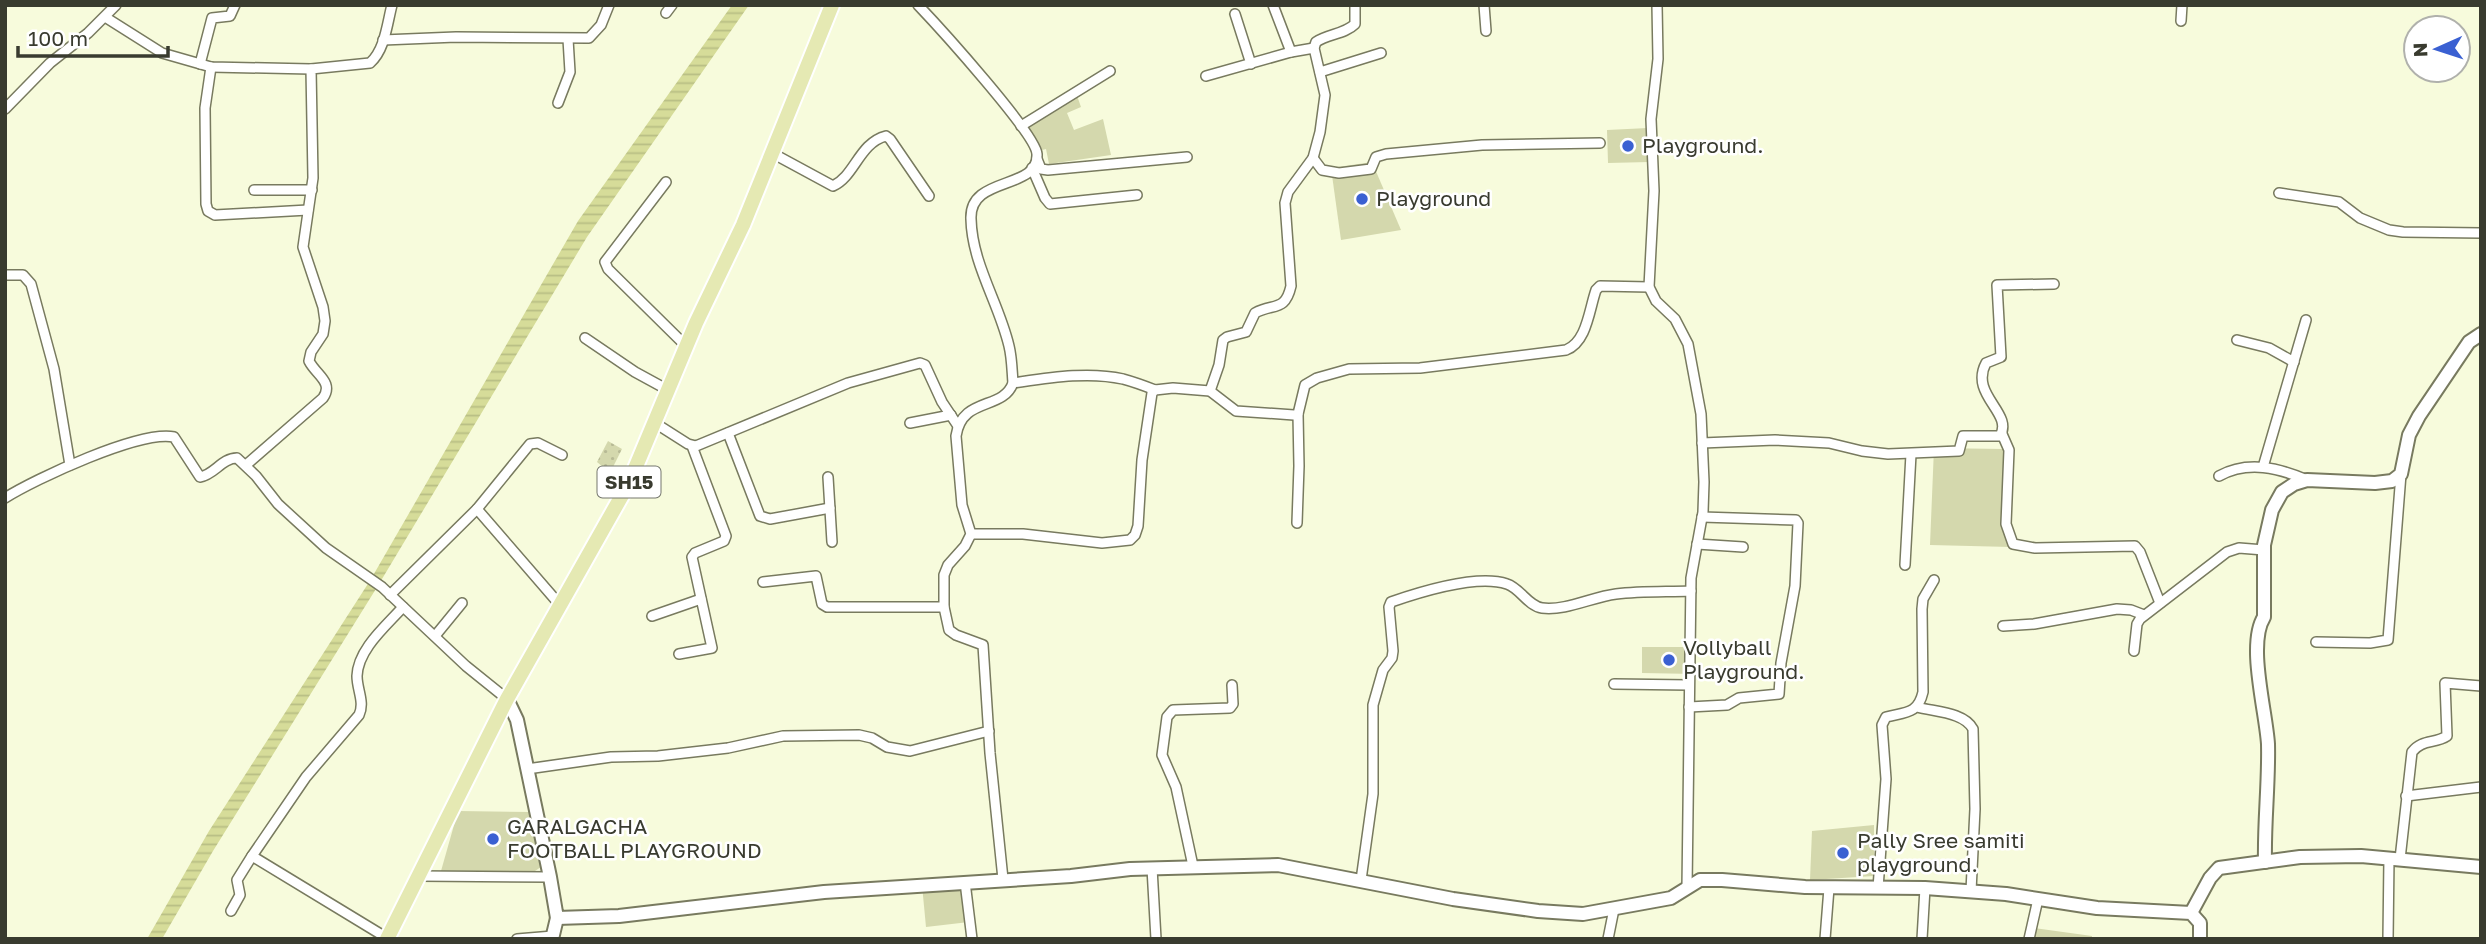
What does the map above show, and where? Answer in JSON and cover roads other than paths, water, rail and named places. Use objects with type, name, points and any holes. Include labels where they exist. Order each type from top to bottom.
[{"type":"main road","name":"SH15","points":[[387,939],[507,699],[629,483],[686,346],[743,225],[832,5]]},
{"type":"street","points":[[5,109],[50,63],[116,5]]},
{"type":"street","points":[[200,64],[211,21],[214,17],[230,16],[235,5]]},
{"type":"street","points":[[105,17],[162,53],[211,67],[311,69],[370,63],[376,58],[383,40],[392,5]]},
{"type":"street","points":[[383,40],[456,37],[589,38],[593,36],[609,5]]},
{"type":"street","points":[[918,5],[963,53],[1021,126],[1036,147],[1041,169],[1187,158]]},
{"type":"street","points":[[1273,5],[1291,52]]},
{"type":"street","points":[[1210,391],[1219,365],[1223,340],[1247,332],[1255,313],[1282,305],[1288,299],[1291,286],[1285,203],[1288,192],[1313,158],[1324,105],[1323,85],[1314,48],[1316,42],[1321,39],[1350,29],[1356,24],[1355,5]]},
{"type":"street","points":[[1484,5],[1486,31]]},
{"type":"street","points":[[1657,5],[1658,59],[1651,119],[1654,191],[1649,287],[1656,302],[1675,319],[1688,344],[1701,414],[1704,482],[1702,517],[1691,592],[1687,888]]},
{"type":"street","points":[[2181,21],[2182,5]]},
{"type":"street","points":[[1234,15],[1251,64]]},
{"type":"street","points":[[558,103],[569,79],[568,39]]},
{"type":"street","points":[[1206,76],[1314,48]]},
{"type":"street","points":[[1320,72],[1381,53]]},
{"type":"street","points":[[211,67],[205,108],[208,211],[215,215],[308,210]]},
{"type":"street","points":[[246,465],[323,398],[327,390],[326,382],[309,361],[323,334],[325,321],[303,247],[314,164],[311,69]]},
{"type":"street","points":[[1021,126],[1111,71]]},
{"type":"street","points":[[772,153],[833,186],[842,179],[863,150],[877,139],[886,136],[929,196]]},
{"type":"street","points":[[1313,158],[1322,170],[1339,173],[1371,169],[1376,157],[1386,154],[1482,145],[1600,143]]},
{"type":"street","points":[[1003,879],[983,645],[949,630],[944,607],[944,575],[948,565],[965,546],[971,534],[962,506],[956,436],[958,426],[963,416],[971,409],[1004,395],[1013,383],[1009,346],[976,253],[972,207],[989,188],[1014,181],[1032,168],[1037,159]]},
{"type":"street","points":[[1032,168],[1050,204],[1137,195]]},
{"type":"street","points":[[666,182],[605,262],[608,269],[686,346]]},
{"type":"street","points":[[254,190],[312,190]]},
{"type":"street","points":[[2279,193],[2339,202],[2360,218],[2389,230],[2481,233]]},
{"type":"street","points":[[5,275],[23,275],[31,284],[54,369],[70,466]]},
{"type":"street","points":[[2054,284],[1997,285],[2001,357],[1986,363],[1983,370],[1986,397],[2003,422],[2002,434],[2009,450],[2006,524],[2013,544],[2018,546],[2135,546],[2140,552],[2160,603]]},
{"type":"street","points":[[1297,523],[1298,414],[1305,385],[1317,378],[1349,369],[1420,369],[1566,350],[1575,347],[1580,340],[1596,290],[1600,286],[1649,287]]},
{"type":"street","points":[[2263,467],[2306,320]]},
{"type":"street","points":[[2316,642],[2370,643],[2388,640],[2401,474],[2409,435],[2469,342],[2481,334]]},
{"type":"street","points":[[585,338],[635,372],[668,390]]},
{"type":"street","points":[[2237,340],[2269,348],[2294,362]]},
{"type":"street","points":[[692,446],[848,383],[920,363],[925,365],[958,426]]},
{"type":"street","points":[[1013,383],[1065,377],[1123,379],[1155,390],[1210,391],[1236,411],[1289,416],[1298,414]]},
{"type":"street","points":[[971,534],[1023,534],[1102,543],[1130,540],[1138,526],[1142,460],[1152,393],[1155,390]]},
{"type":"street","points":[[910,422],[951,415]]},
{"type":"street","points":[[655,423],[692,446],[726,534],[724,541],[695,553],[692,557],[712,648],[679,654]]},
{"type":"street","points":[[728,433],[760,516],[770,519],[830,508]]},
{"type":"street","points":[[1702,443],[1775,440],[1829,443],[1888,454],[1956,453],[1963,436],[2002,434]]},
{"type":"street","points":[[6,495],[126,444],[168,435],[177,439],[200,477],[206,476],[233,458],[246,465],[278,504],[341,560],[382,587],[466,666],[507,699],[517,720],[557,918],[553,937],[517,939]]},
{"type":"street","points":[[390,595],[477,509],[530,444],[538,443],[562,455]]},
{"type":"street","points":[[1905,565],[1911,454]]},
{"type":"street","points":[[2219,476],[2232,469],[2263,467],[2290,472],[2307,480]]},
{"type":"street","points":[[2265,862],[2268,743],[2259,681],[2258,640],[2260,624],[2264,617],[2264,550],[2272,510],[2282,492],[2307,480],[2375,483],[2392,481],[2401,474]]},
{"type":"street","points":[[828,477],[832,542]]},
{"type":"street","points":[[477,509],[561,605]]},
{"type":"street","points":[[1689,707],[1727,705],[1739,698],[1779,694],[1781,663],[1795,586],[1797,559],[1797,520],[1702,517]]},
{"type":"street","points":[[1697,544],[1743,547]]},
{"type":"street","points":[[2134,651],[2137,624],[2144,615],[2185,586],[2200,571],[2227,552],[2239,548],[2264,550]]},
{"type":"street","points":[[763,582],[816,576],[822,604],[833,608],[944,607]]},
{"type":"street","points":[[1917,707],[1923,692],[1923,599],[1934,579]]},
{"type":"street","points":[[1360,880],[1373,794],[1373,705],[1383,670],[1393,652],[1389,607],[1391,602],[1438,587],[1490,582],[1509,584],[1536,606],[1544,608],[1584,603],[1613,594],[1691,592]]},
{"type":"street","points":[[652,616],[701,599]]},
{"type":"street","points":[[435,636],[462,603]]},
{"type":"street","points":[[231,911],[240,895],[237,880],[252,856],[306,777],[359,715],[362,704],[358,672],[362,656],[403,607]]},
{"type":"street","points":[[2003,625],[2034,624],[2117,609],[2144,615]]},
{"type":"street","points":[[2388,939],[2395,859],[2412,752],[2421,743],[2444,739],[2447,736],[2445,683],[2481,685]]},
{"type":"street","points":[[1614,684],[1689,685]]},
{"type":"street","points":[[1193,866],[1176,787],[1162,755],[1167,717],[1173,710],[1230,708],[1233,704],[1232,685]]},
{"type":"street","points":[[1878,888],[1886,779],[1882,724],[1886,717],[1917,707],[1960,717],[1969,721],[1973,729],[1975,809],[1970,891]]},
{"type":"street","points":[[527,769],[611,757],[658,756],[727,748],[783,736],[859,735],[872,738],[887,747],[910,751],[989,731]]},
{"type":"street","points":[[2406,796],[2481,787]]},
{"type":"street","points":[[252,856],[387,939]]},
{"type":"street","points":[[2192,913],[2210,878],[2219,868],[2301,858],[2361,856],[2481,867]]},
{"type":"street","points":[[557,918],[619,916],[824,892],[1152,868],[1278,865],[1453,899],[1538,911],[1583,914],[1671,898],[1700,880],[1829,888],[1970,891],[2097,908],[2192,913],[2200,923],[2200,939]]},
{"type":"street","points":[[1152,868],[1157,939]]},
{"type":"street","points":[[419,876],[550,877]]},
{"type":"street","points":[[965,882],[972,939]]},
{"type":"street","points":[[1825,939],[1829,888]]},
{"type":"street","points":[[1922,939],[1925,888]]},
{"type":"street","points":[[2029,939],[2038,899]]},
{"type":"street","points":[[1608,939],[1614,909]]},
{"type":"place","name":"Playground.","points":[[1628,146]]},
{"type":"place","name":"Playground","points":[[1362,199]]},
{"type":"place","name":"Vollyball Playground.","points":[[1669,660]]},
{"type":"place","name":"GARALGACHA FOOTBALL PLAYGROUND","points":[[493,839]]},
{"type":"place","name":"Pally Sree samiti playground.","points":[[1843,853]]}]
